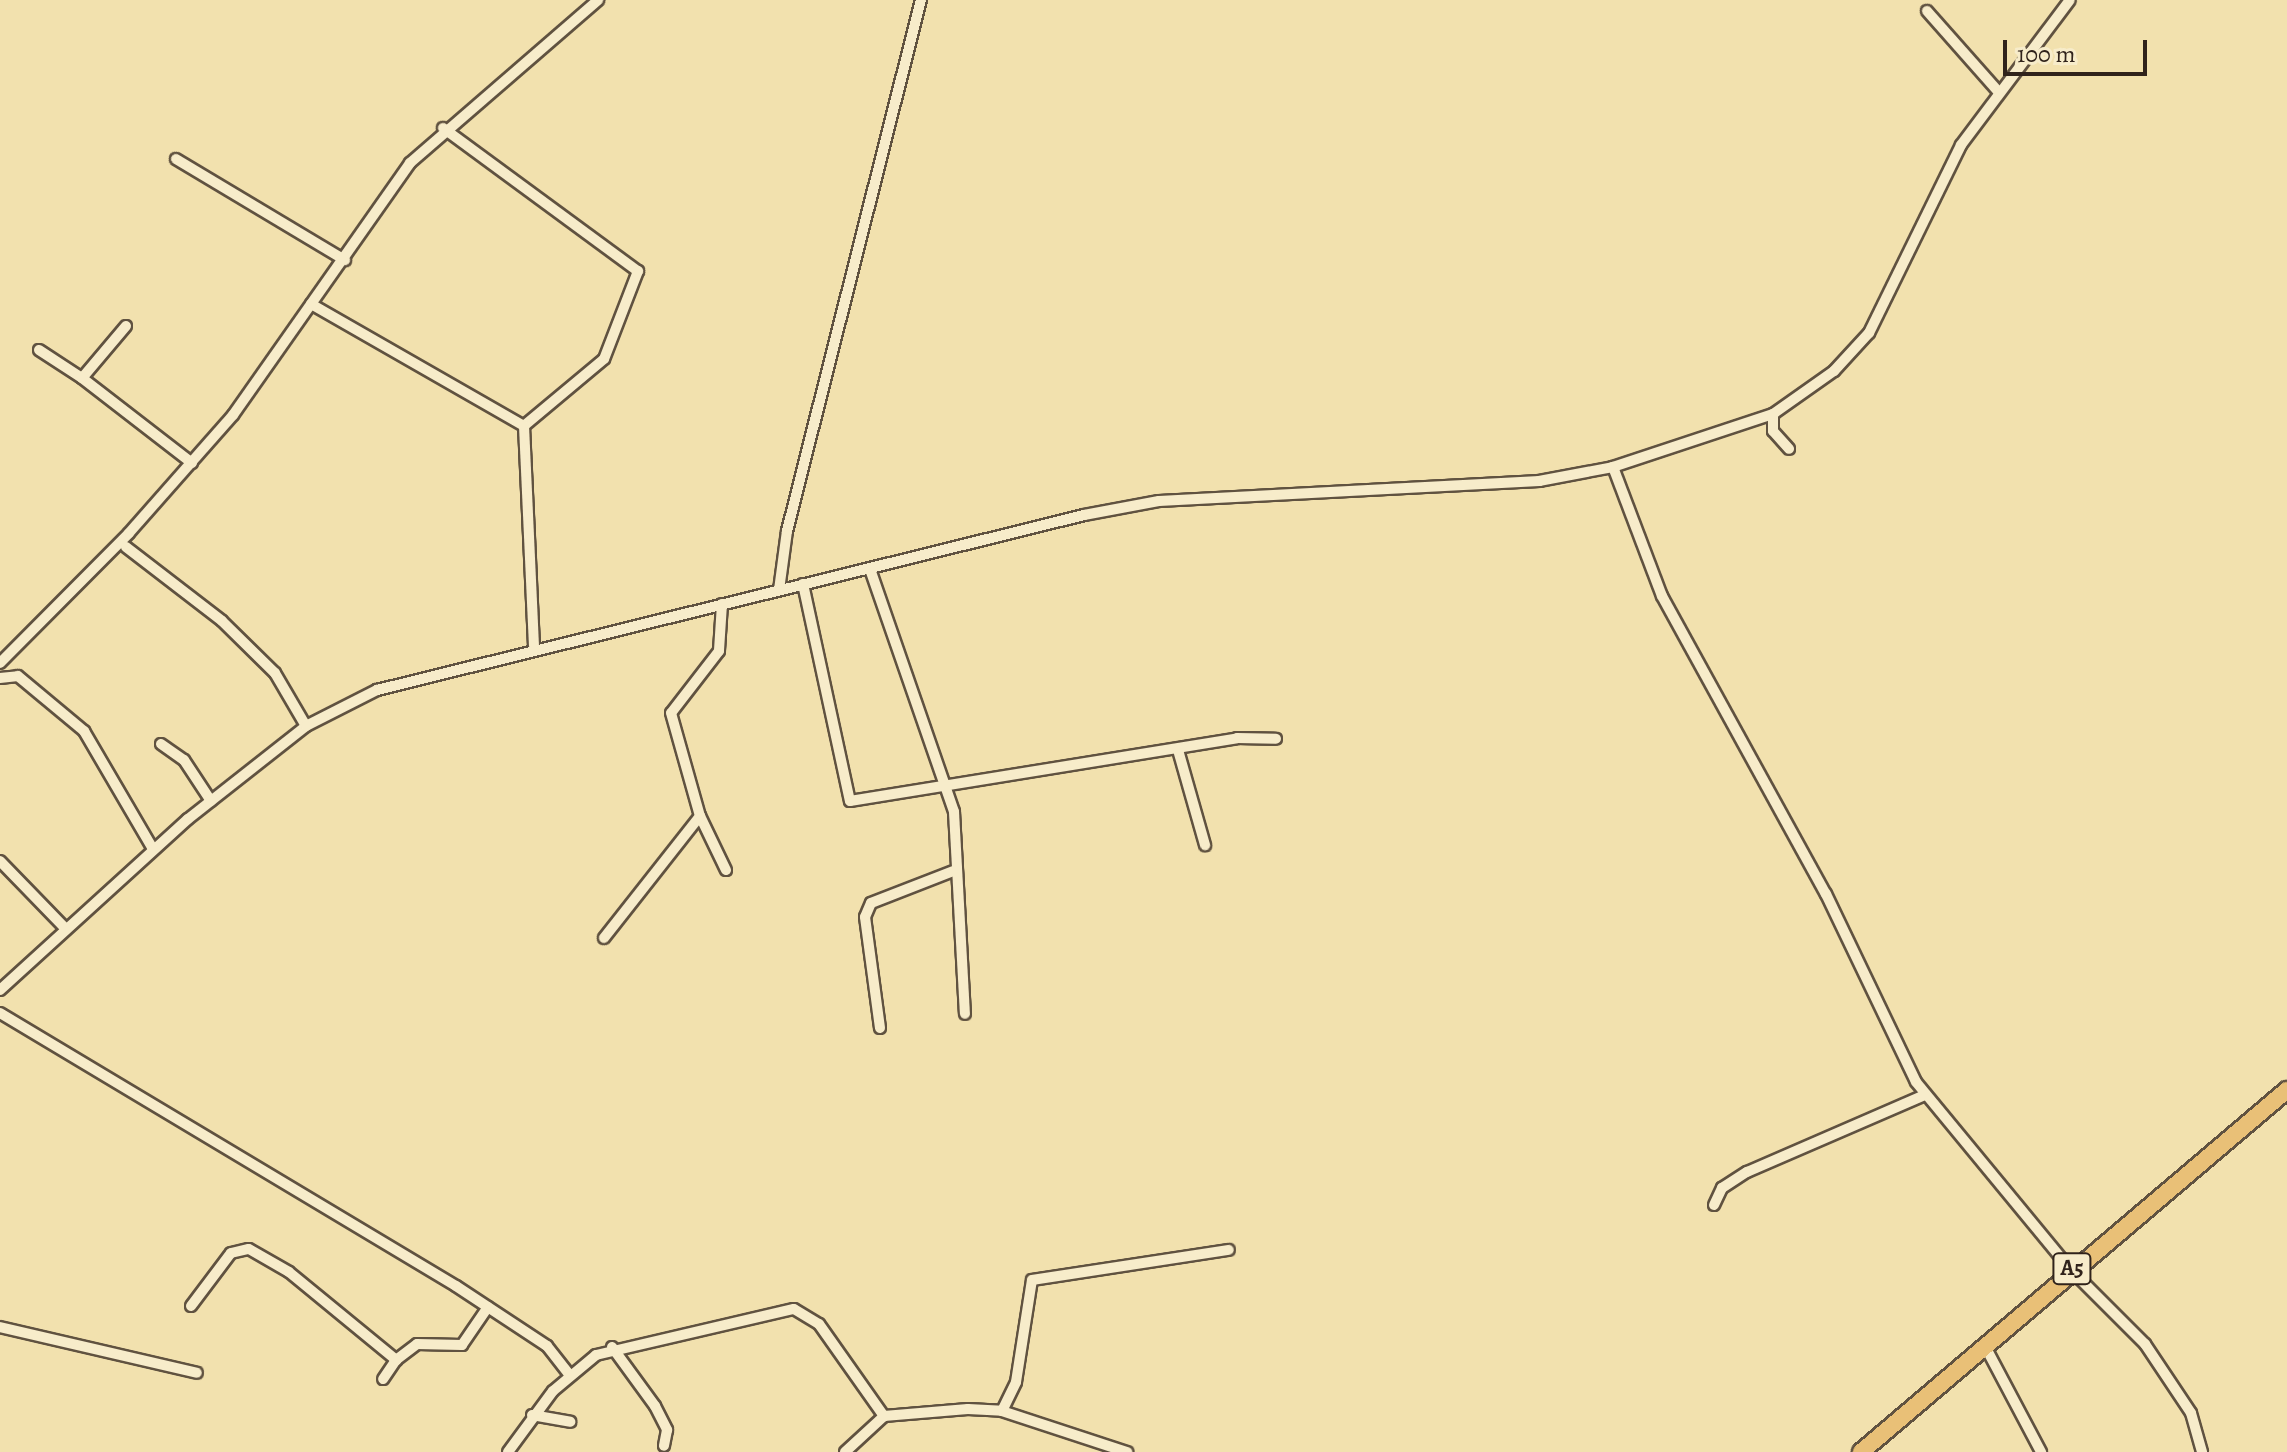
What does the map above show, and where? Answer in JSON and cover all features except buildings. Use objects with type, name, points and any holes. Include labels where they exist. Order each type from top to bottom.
[{"type":"main road","name":"A5","points":[[1861,1452],[1986,1348],[2071,1270],[2287,1090]]},
{"type":"street","points":[[0,663],[192,463],[443,128],[598,0]]},
{"type":"street","points":[[779,590],[787,531],[921,0]]},
{"type":"street","points":[[0,990],[153,849],[211,801],[306,726],[377,690],[534,646],[1159,501],[1539,481],[1613,467],[1773,414],[1834,371],[1869,333],[1954,157],[1997,90],[2070,0]]},
{"type":"street","points":[[1927,11],[1997,90]]},
{"type":"street","points":[[443,128],[638,271],[604,359],[524,426]]},
{"type":"street","points":[[176,159],[345,260]]},
{"type":"street","points":[[311,304],[524,426]]},
{"type":"street","points":[[82,378],[126,326]]},
{"type":"street","points":[[39,350],[82,378],[192,463]]},
{"type":"street","points":[[1773,414],[1773,431],[1789,449]]},
{"type":"street","points":[[524,426],[534,646]]},
{"type":"street","points":[[1613,467],[1662,596],[1803,852],[1925,1095],[2071,1270],[2145,1344],[2182,1395],[2202,1452]]},
{"type":"street","points":[[126,547],[222,621],[275,673],[306,726]]},
{"type":"street","points":[[870,569],[948,786],[953,871],[966,952],[965,1014]]},
{"type":"street","points":[[803,584],[847,799],[1178,750],[1276,739]]},
{"type":"street","points":[[722,604],[719,651],[671,713],[700,816],[726,870]]},
{"type":"street","points":[[0,678],[18,676],[84,731],[153,849]]},
{"type":"street","points":[[161,744],[184,760],[211,801]]},
{"type":"street","points":[[1178,750],[1205,845]]},
{"type":"street","points":[[604,938],[700,816]]},
{"type":"street","points":[[0,861],[65,928]]},
{"type":"street","points":[[880,1028],[865,917],[871,903],[953,871]]},
{"type":"street","points":[[0,1013],[488,1307],[559,1355],[570,1375]]},
{"type":"street","points":[[1714,1205],[1722,1188],[1747,1172],[1925,1095]]},
{"type":"street","points":[[191,1306],[231,1253],[249,1249],[289,1272],[396,1360]]},
{"type":"street","points":[[1002,1411],[1016,1382],[1032,1280],[1229,1250]]},
{"type":"street","points":[[383,1379],[396,1360],[417,1344],[462,1345],[488,1307]]},
{"type":"street","points":[[508,1452],[532,1415],[570,1375],[612,1347],[794,1309],[819,1324],[884,1416]]},
{"type":"street","points":[[0,1327],[197,1373]]},
{"type":"street","points":[[612,1347],[655,1406],[667,1430],[664,1446]]},
{"type":"street","points":[[1986,1348],[2041,1452]]},
{"type":"street","points":[[845,1452],[884,1416],[1002,1411],[1127,1452]]},
{"type":"street","points":[[532,1415],[570,1422]]}]
